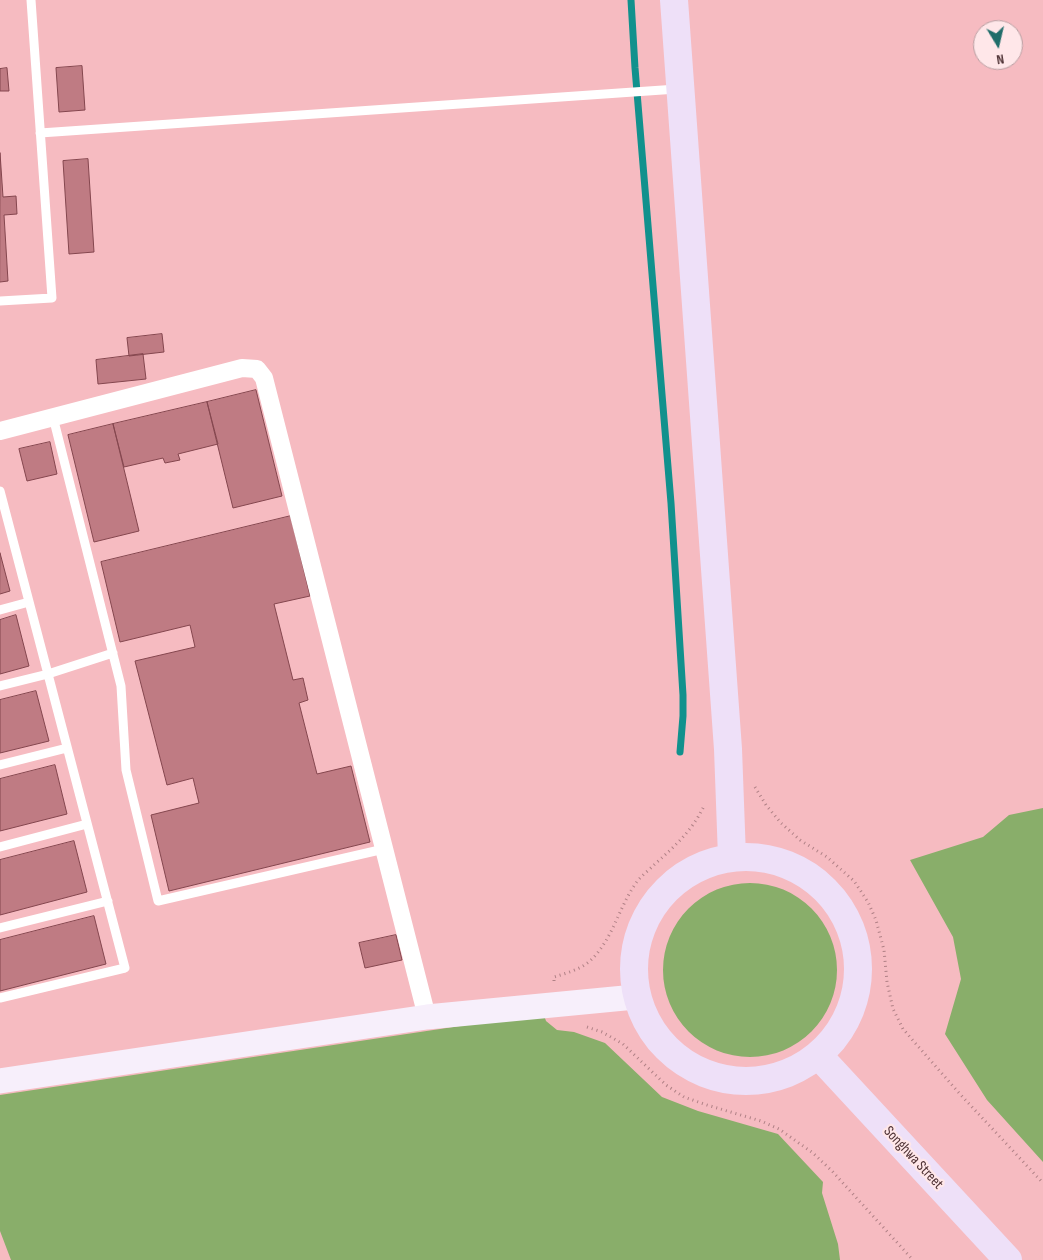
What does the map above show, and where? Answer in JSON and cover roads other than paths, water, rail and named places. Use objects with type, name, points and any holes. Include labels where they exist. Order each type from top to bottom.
[{"type":"main road","points":[[674,0],[728,749],[732,856]]},
{"type":"main road","points":[[732,856],[768,858],[802,871],[830,893],[850,924],[859,959],[856,995],[842,1028],[818,1056],[787,1074],[750,1082],[712,1077],[677,1060],[651,1032],[635,997],[632,959],[642,922],[664,890],[695,868],[732,856]]},
{"type":"main road","points":[[0,1082],[427,1017],[635,997]]},
{"type":"main road","name":"Songhwa Street","points":[[818,1056],[1008,1260]]},
{"type":"street","points":[[0,431],[242,368],[257,369],[264,378],[427,1017]]},
{"type":"lane","points":[[0,301],[52,298],[31,0]]},
{"type":"lane","points":[[40,133],[680,88]]},
{"type":"lane","points":[[53,417],[121,686],[126,770],[158,901],[384,849]]},
{"type":"lane","points":[[0,491],[4,522],[29,602],[125,968],[0,998]]},
{"type":"lane","points":[[0,610],[29,602]]},
{"type":"lane","points":[[0,686],[48,674],[113,653]]},
{"type":"lane","points":[[0,765],[67,748]]},
{"type":"lane","points":[[0,847],[87,824]]},
{"type":"lane","points":[[0,928],[108,902]]},
{"type":"waterway","points":[[631,0],[671,503],[683,695],[680,752]]}]
